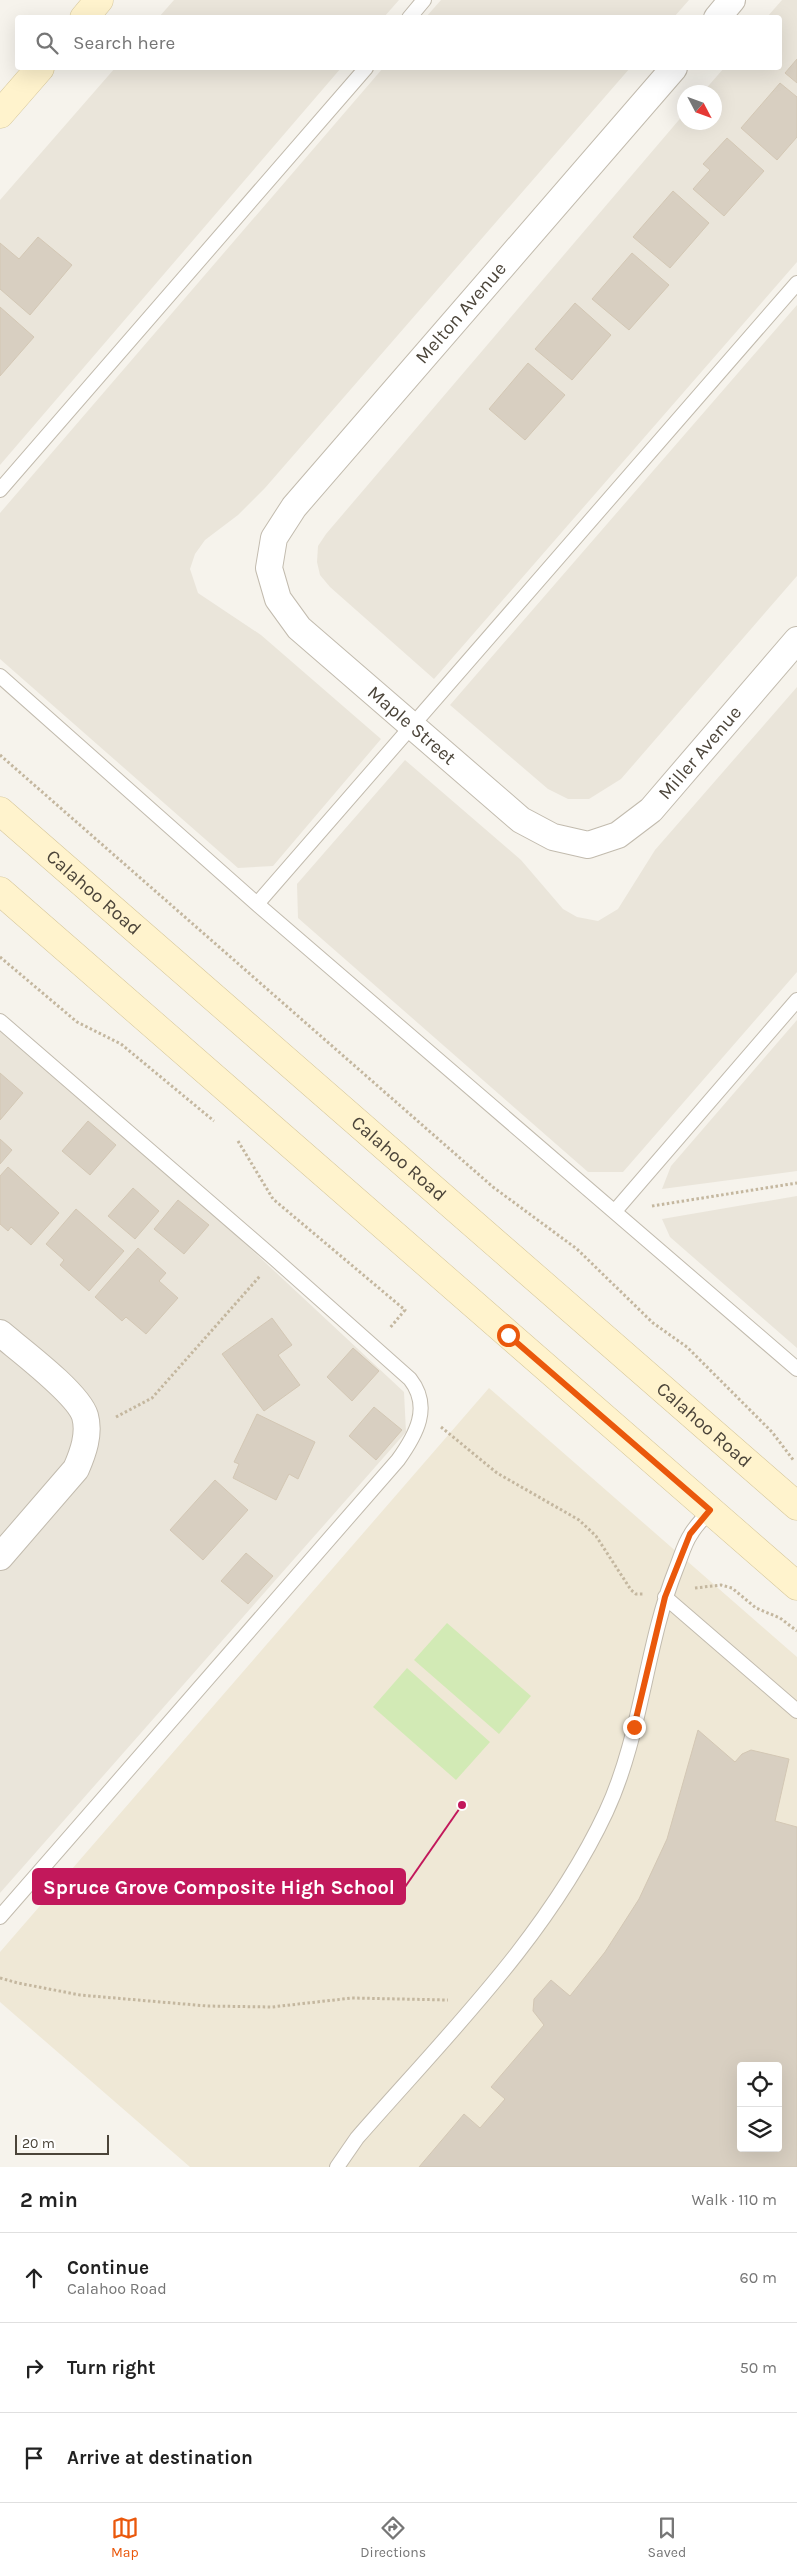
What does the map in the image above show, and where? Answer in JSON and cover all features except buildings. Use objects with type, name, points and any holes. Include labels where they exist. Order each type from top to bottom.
[{"type":"main road","points":[[86,15],[99,0]]},
{"type":"main road","points":[[0,114],[38,70]]},
{"type":"main road","name":"Calahoo Road","points":[[0,811],[797,1506]]},
{"type":"main road","points":[[0,892],[797,1586]]},
{"type":"street","points":[[720,15],[732,0]]},
{"type":"street","name":"Melton Avenue","points":[[269,568],[274,538],[294,507],[672,70]]},
{"type":"street","name":"Maple Street","points":[[269,568],[278,599],[299,628],[521,820],[552,837],[588,845]]},
{"type":"street","name":"Miller Avenue","points":[[588,845],[618,835],[651,810],[797,640]]},
{"type":"street","points":[[0,1333],[66,1390],[78,1403],[85,1416],[86,1432],[84,1451],[76,1469],[0,1557]]},
{"type":"lane","points":[[412,15],[424,0]]},
{"type":"lane","points":[[0,490],[364,70]]},
{"type":"lane","points":[[257,904],[797,283]]},
{"type":"lane","points":[[0,676],[257,904],[797,1369]]},
{"type":"lane","points":[[615,1211],[797,1000]]},
{"type":"lane","points":[[0,1021],[275,1259],[410,1379],[417,1389],[421,1415],[418,1428],[398,1460],[0,1917]]},
{"type":"lane","points":[[337,2167],[357,2138],[516,1956],[551,1908],[582,1860],[607,1810],[634,1727],[666,1594],[690,1534],[710,1510]]},
{"type":"lane","points":[[666,1594],[797,1711]]},
{"type":"path","points":[[0,755],[493,1187],[578,1249],[643,1315],[695,1355],[772,1432],[797,1464]]},
{"type":"path","points":[[0,957],[77,1022],[121,1044],[216,1122]]},
{"type":"path","points":[[237,1140],[273,1199],[405,1310],[388,1330]]},
{"type":"path","points":[[615,1211],[797,1183]]},
{"type":"path","points":[[86,1432],[152,1398],[275,1259]]},
{"type":"path","points":[[438,1421],[450,1435],[497,1473],[522,1489],[571,1515],[584,1525],[596,1536],[636,1594],[666,1594],[721,1585],[732,1588],[756,1608],[780,1618],[797,1631]]},
{"type":"path","points":[[0,1978],[80,1996],[216,2006],[272,2007],[352,1998],[476,2001]]},
{"type":"shaded area","points":[[174,0],[399,0],[386,15],[161,15]]},
{"type":"shaded area","points":[[441,0],[689,0],[676,15],[428,15]]},
{"type":"shaded area","points":[[782,0],[797,0],[797,262],[434,679],[330,587],[320,575],[317,562],[318,546],[326,534],[677,122],[677,130],[722,130],[722,85],[709,85],[722,70],[782,70],[782,15],[769,15]]},
{"type":"shaded area","points":[[113,70],[339,70],[0,465],[0,200]]},
{"type":"shaded area","points":[[381,70],[628,70],[265,488],[238,515],[205,540],[195,554],[190,569],[198,593],[261,635],[381,739],[273,866],[238,868],[0,659],[0,513]]},
{"type":"shaded area","points":[[797,305],[797,576],[621,779],[589,799],[568,799],[548,789],[450,705]]},
{"type":"shaded area","points":[[797,687],[797,972],[623,1172],[588,1172],[298,918],[297,884],[405,760],[521,860],[563,909],[577,917],[598,921],[618,909],[655,850]]},
{"type":"shaded area","points":[[0,1015],[404,1392],[406,1432],[0,1893]]},
{"type":"shaded area","points":[[797,1020],[797,1171],[662,1189],[671,1166]]},
{"type":"shaded area","points":[[797,1196],[797,1348],[670,1237],[662,1219]]},
{"type":"shaded area","points":[[489,1388],[797,1657],[797,2167],[190,2167],[0,2002],[0,1952]]},
{"type":"green space","points":[[447,1623],[531,1696],[499,1734],[414,1660]]},
{"type":"green space","points":[[407,1668],[490,1742],[456,1780],[373,1707]]},
{"type":"place","name":"Spruce Grove Composite High School","points":[[462,1805]]},
{"type":"route","points":[[508,1335],[710,1510],[690,1534],[665,1597],[634,1727]]}]
